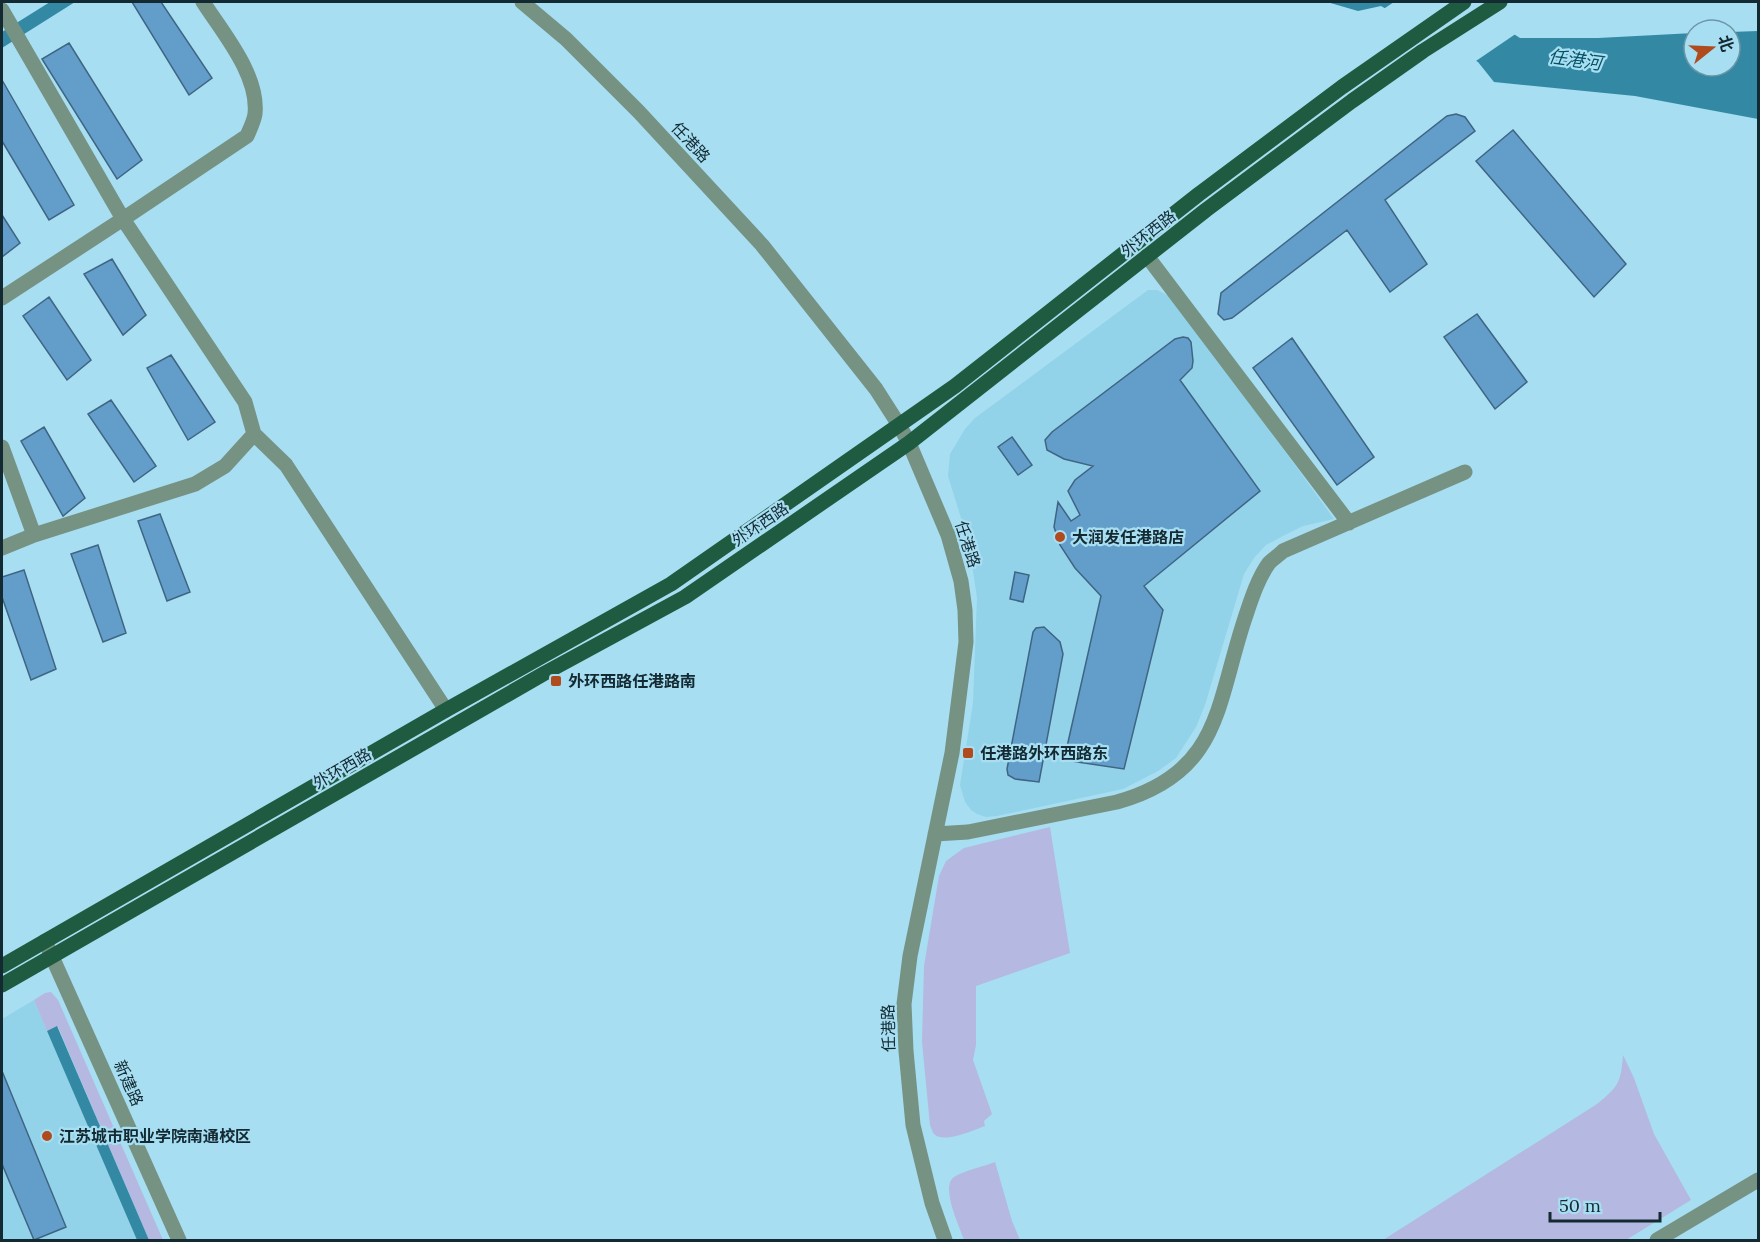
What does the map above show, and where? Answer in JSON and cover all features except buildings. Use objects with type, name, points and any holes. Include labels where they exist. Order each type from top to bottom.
[{"type":"main road","name":"外环西路","points":[[2,966],[446,710],[671,584],[955,386],[1199,194],[1403,43],[1464,2]]},
{"type":"main road","name":"外环西路","points":[[2,985],[545,673],[685,597],[909,443],[1148,256],[1343,108],[1423,51],[1490,6],[1500,2]]},
{"type":"street","points":[[2,298],[247,136],[255,116],[255,94],[248,74],[203,2]]},
{"type":"street","name":"任港路","points":[[522,2],[566,39],[639,112],[762,246],[876,389],[909,443],[948,535],[962,581],[966,610],[966,642],[952,753],[910,956],[904,1005],[913,1125],[932,1203],[945,1240]]},
{"type":"street","points":[[5,16],[123,219],[245,402],[254,434],[286,465],[446,710]]},
{"type":"street","points":[[1148,256],[1349,523]]},
{"type":"street","points":[[2,548],[34,535],[195,484],[225,466],[254,434]]},
{"type":"street","points":[[2,447],[34,535]]},
{"type":"street","points":[[936,834],[969,832],[1117,802],[1137,796],[1172,778],[1205,743],[1215,722],[1251,599],[1269,563],[1283,551],[1465,472]]},
{"type":"street","name":"新建路","points":[[45,941],[179,1240]]},
{"type":"street","points":[[1657,1240],[1758,1180]]},
{"type":"shaded area","points":[[1148,290],[1157,290],[1169,296],[1182,309],[1334,519],[1303,526],[1266,545],[1254,558],[1244,574],[1205,705],[1196,727],[1176,758],[1158,771],[1123,789],[986,817],[971,810],[965,802],[960,785],[973,703],[977,598],[969,544],[948,476],[950,454],[965,429],[975,418]]},
{"type":"shaded area","points":[[1050,827],[1070,953],[976,986],[976,1045],[973,1060],[992,1114],[984,1121],[985,1126],[951,1137],[938,1137],[930,1125],[922,1042],[924,966],[939,876],[946,861],[964,848]]},
{"type":"shaded area","points":[[51,992],[58,1000],[163,1240],[149,1240],[58,1027],[47,1031],[34,1000]]},
{"type":"shaded area","name":"江苏城市职业学院南通校区","points":[[34,1000],[137,1240],[2,1240],[2,1019]]},
{"type":"shaded area","points":[[1623,1055],[1634,1078],[1654,1134],[1691,1200],[1626,1240],[1383,1240],[1597,1104],[1617,1084]]},
{"type":"shaded area","points":[[995,1162],[1012,1221],[1020,1240],[964,1240],[950,1198],[950,1182],[954,1177],[969,1170]]},
{"type":"water","points":[[50,2],[75,2],[2,48],[2,32]]},
{"type":"water","name":"任港河","points":[[1327,2],[1464,2],[1520,38],[1598,38],[1682,34],[1682,78],[1742,78],[1742,32],[1758,31],[1758,119],[1635,96],[1494,82],[1478,62],[1381,6],[1358,11]]},
{"type":"water","points":[[57,1026],[149,1240],[137,1240],[47,1031]]},
{"type":"pier","points":[[1394,2],[1469,2],[1517,33],[1473,63],[1382,10]]},
{"type":"place","name":"大润发任港路店","points":[[1060,537]]},
{"type":"place","name":"外环西路任港路南","points":[[556,681]]},
{"type":"place","name":"任港路外环西路东","points":[[968,753]]},
{"type":"place","name":"江苏城市职业学院南通校区","points":[[47,1136]]}]
